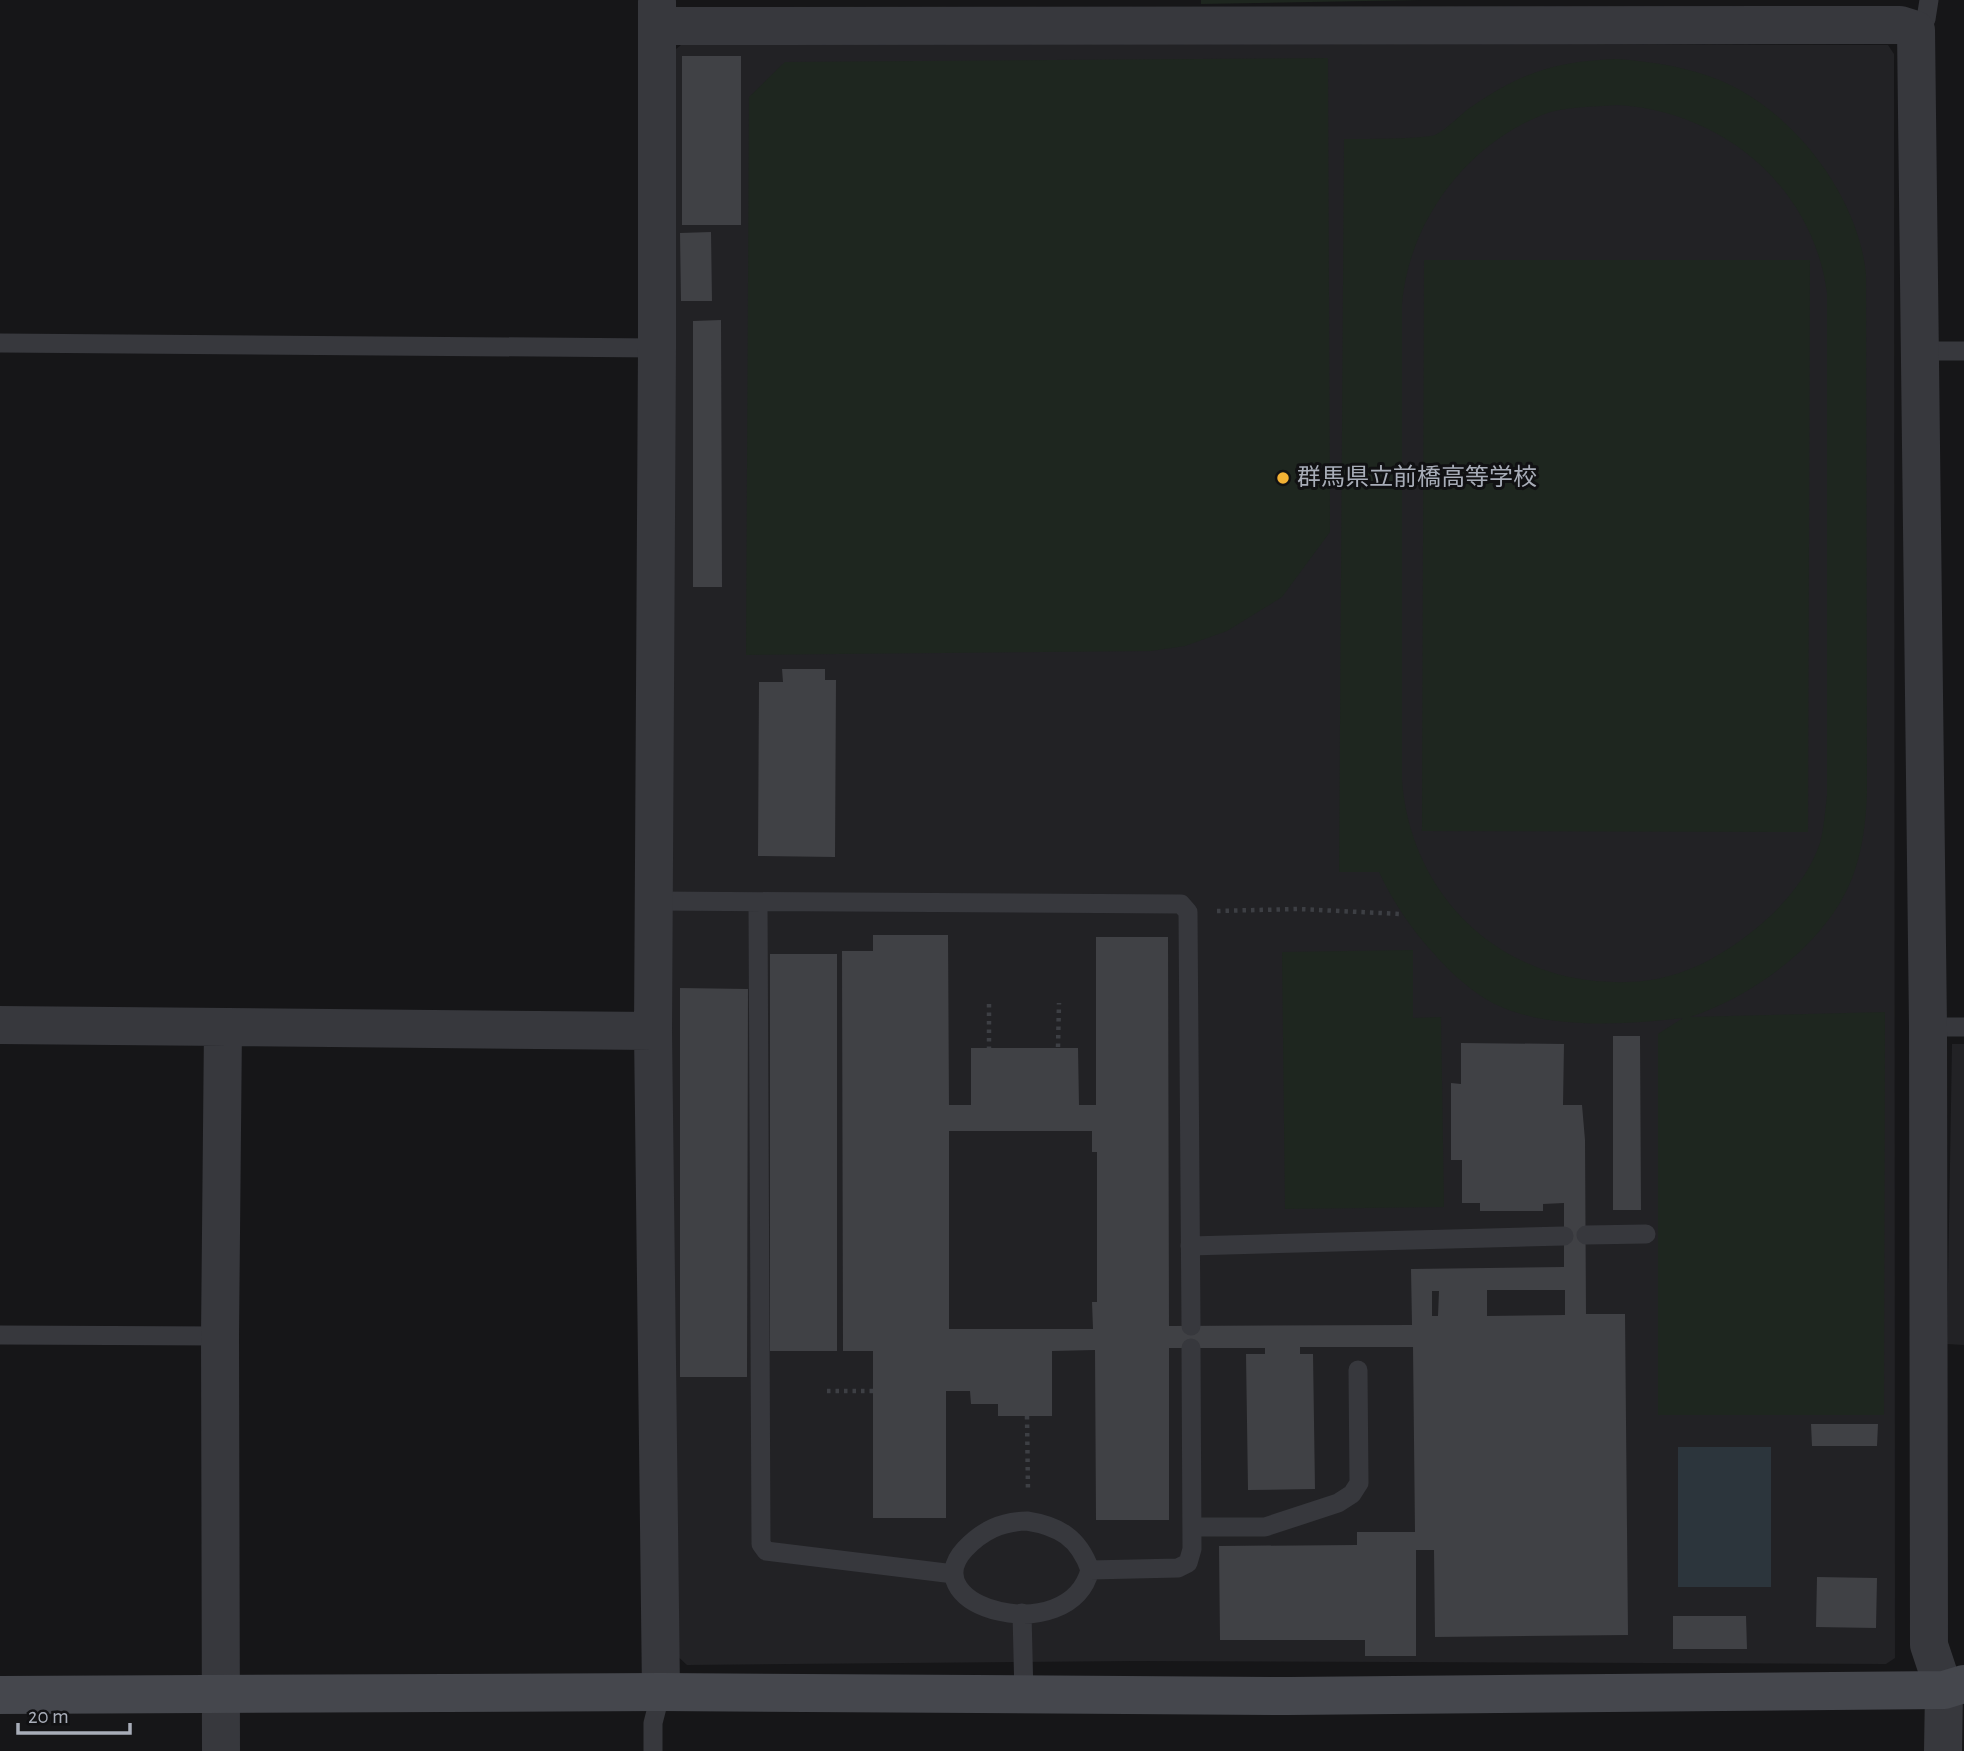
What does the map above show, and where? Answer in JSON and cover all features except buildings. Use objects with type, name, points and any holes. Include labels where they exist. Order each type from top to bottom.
[{"type":"street","points":[[662,1692],[653,1031],[657,13],[1900,25],[1923,15],[1921,351],[1946,1027],[1929,1645],[1954,1687],[1943,1751]]},
{"type":"street","points":[[0,1025],[653,1031]]},
{"type":"street","points":[[221,1751],[220,1336],[223,1027]]},
{"type":"street","points":[[0,1695],[662,1692],[1317,1696],[1954,1687]]},
{"type":"lane","points":[[0,343],[657,348]]},
{"type":"lane","points":[[1921,351],[1964,351]]},
{"type":"lane","points":[[654,901],[1181,904],[1188,912],[1191,1326]]},
{"type":"lane","points":[[758,902],[761,1544],[766,1550],[954,1574]]},
{"type":"lane","points":[[1586,1235],[1646,1234]]},
{"type":"lane","points":[[1190,1246],[1564,1236]]},
{"type":"lane","points":[[0,1335],[220,1336]]},
{"type":"lane","points":[[1090,1570],[1178,1568],[1188,1563],[1192,1549],[1191,1348]]},
{"type":"lane","points":[[1192,1527],[1265,1527],[1338,1503],[1352,1494],[1359,1483],[1357,1370]]},
{"type":"lane","points":[[1027,1521],[1046,1523],[1070,1538],[1087,1559],[1090,1570],[1083,1589],[1073,1600],[1051,1609],[1023,1613],[990,1611],[975,1604],[957,1585],[954,1574],[960,1554],[975,1538],[991,1527],[1027,1521]]},
{"type":"lane","points":[[1023,1613],[1024,1696]]},
{"type":"lane","points":[[653,1751],[653,1723],[662,1692]]},
{"type":"path","points":[[1188,912],[1298,909],[1401,914]]},
{"type":"path","points":[[1058,1047],[1059,1003]]},
{"type":"path","points":[[989,1004],[989,1048]]},
{"type":"path","points":[[827,1391],[873,1391]]},
{"type":"path","points":[[1027,1416],[1028,1467]]},
{"type":"shaded area","points":[[1201,0],[1422,0],[1201,4]]},
{"type":"shaded area","name":"群馬県立前橋高等学校","points":[[686,41],[1888,45],[1894,54],[1895,1658],[1886,1664],[1135,1661],[687,1665],[672,1651],[671,53]]},
{"type":"shaded area","points":[[1328,58],[1330,532],[1282,597],[1227,631],[1185,646],[1151,651],[746,655],[749,97],[785,62]]},
{"type":"shaded area","points":[[1595,60],[1648,62],[1695,72],[1740,90],[1763,105],[1785,123],[1824,168],[1840,193],[1861,247],[1866,274],[1867,793],[1860,853],[1843,898],[1809,943],[1765,980],[1740,995],[1690,1017],[1885,1012],[1884,1415],[1658,1415],[1658,1034],[1683,1018],[1581,1023],[1554,1021],[1505,1009],[1477,993],[1441,962],[1404,916],[1379,872],[1339,872],[1344,139],[1435,135],[1469,108],[1525,76],[1558,66]],"holes":[[[1617,105],[1656,110],[1693,122],[1726,139],[1756,162],[1782,189],[1803,220],[1818,255],[1827,293],[1827,796],[1820,843],[1815,856],[1791,894],[1760,925],[1721,953],[1680,973],[1641,981],[1604,982],[1556,974],[1520,960],[1489,941],[1461,916],[1438,888],[1420,855],[1408,819],[1402,780],[1402,304],[1416,244],[1429,216],[1446,190],[1489,146],[1514,129],[1542,115],[1560,110]]]},
{"type":"shaded area","points":[[1424,260],[1810,260],[1808,832],[1422,831]]},
{"type":"shaded area","points":[[1413,950],[1413,1018],[1441,1017],[1444,1207],[1285,1209],[1282,952]]},
{"type":"shaded area","points":[[1952,1044],[1964,1044],[1964,1345],[1947,1344]]},
{"type":"shaded area","points":[[1678,1447],[1771,1447],[1771,1587],[1678,1587]]},
{"type":"place","name":"群馬県立前橋高等学校","points":[[1283,478]]}]
